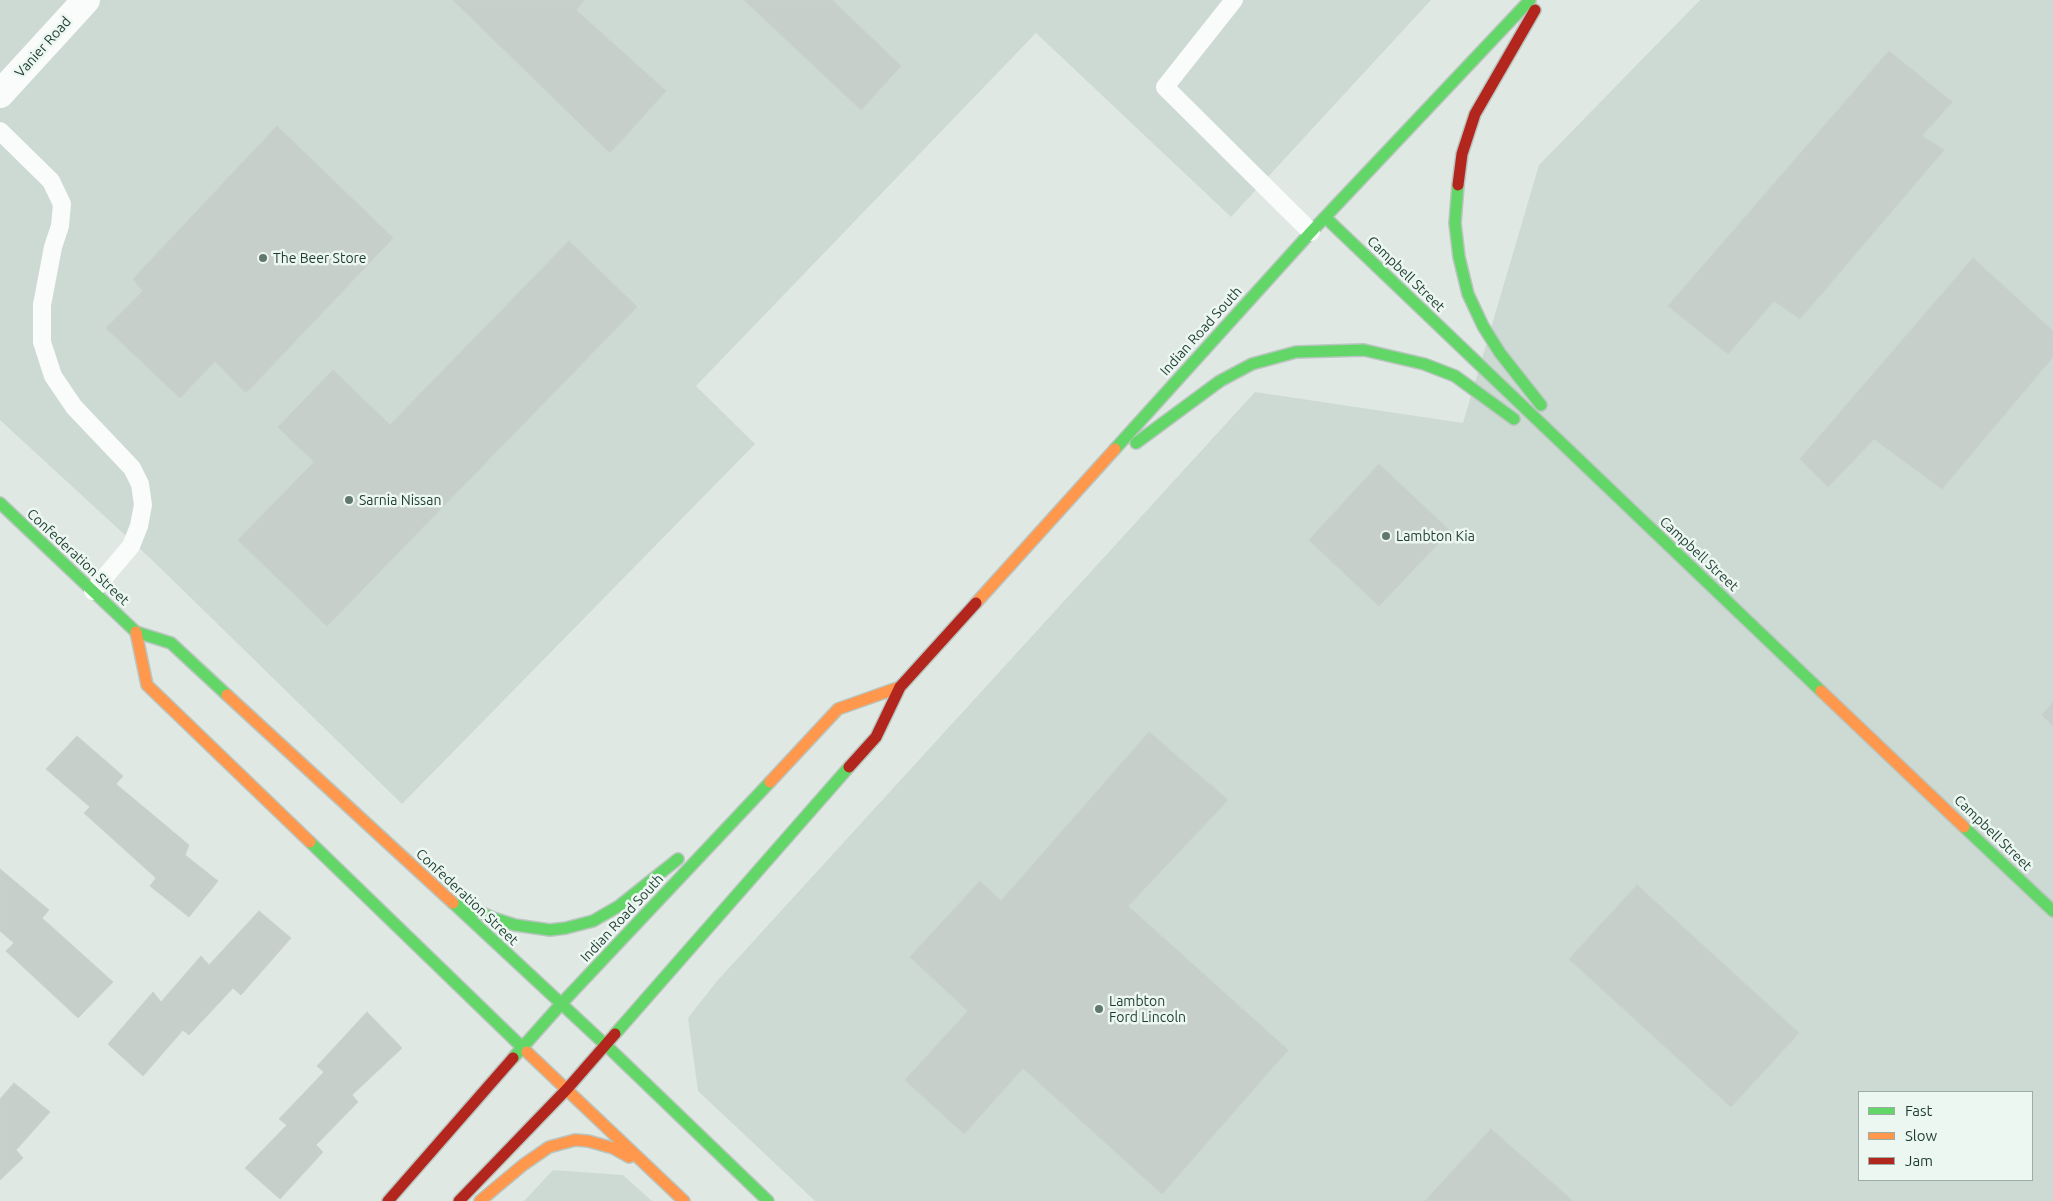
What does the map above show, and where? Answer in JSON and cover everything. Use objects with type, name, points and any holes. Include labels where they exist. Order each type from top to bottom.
[{"type":"main road","name":"Indian Road South","points":[[458,1201],[567,1089],[876,737],[900,687],[1311,232],[1530,0]]},
{"type":"main road","points":[[1540,0],[1475,114],[1462,154],[1455,223],[1459,257],[1468,294],[1483,326],[1500,353],[1618,499]]},
{"type":"main road","name":"Campbell Street","points":[[1325,217],[1618,499],[2053,911]]},
{"type":"main road","points":[[1086,480],[1220,381],[1252,364],[1296,352],[1364,350],[1424,364],[1455,376],[1524,427]]},
{"type":"main road","points":[[1540,439],[1618,499]]},
{"type":"main road","name":"Confederation Street","points":[[0,503],[136,632],[171,643],[606,1045],[768,1201]]},
{"type":"main road","points":[[136,632],[147,685],[684,1201]]},
{"type":"main road","name":"Indian Road South","points":[[388,1201],[561,1004],[838,709],[900,687]]},
{"type":"main road","points":[[441,894],[493,918],[515,925],[550,930],[594,921],[619,906],[772,780]]},
{"type":"main road","points":[[480,1201],[523,1165],[549,1147],[568,1142],[582,1141],[601,1144],[648,1167]]},
{"type":"street","name":"Vanier Road","points":[[0,94],[86,0]]},
{"type":"lane","points":[[1234,0],[1165,87],[1311,232]]},
{"type":"lane","points":[[0,130],[51,181],[62,204],[42,305],[42,342],[53,376],[74,407],[132,468],[140,484],[143,505],[140,526],[131,546],[93,591]]},
{"type":"shaded area","points":[[0,0],[1431,0],[1231,217],[1036,33],[696,386],[755,444],[402,804],[151,559],[0,420]]},
{"type":"shaded area","points":[[1700,0],[2053,0],[2053,1201],[815,1201],[698,1091],[688,1018],[717,981],[1255,392],[1463,423],[1539,165]]},
{"type":"shaded area","points":[[553,1170],[623,1175],[652,1201],[524,1201]]},
{"type":"building","points":[[453,0],[584,0],[576,10],[666,91],[610,153]]},
{"type":"building","points":[[744,0],[832,0],[901,66],[861,110]]},
{"type":"building","points":[[1889,51],[1952,102],[1922,136],[1944,150],[1800,319],[1774,301],[1728,354],[1668,306]]},
{"type":"building","name":"The Beer Store","points":[[277,126],[393,238],[246,393],[215,361],[180,398],[106,328],[143,291],[133,279]]},
{"type":"building","points":[[569,241],[637,307],[327,626],[238,540],[314,462],[278,427],[333,370],[390,425]]},
{"type":"building","points":[[1973,258],[2053,331],[2053,357],[1942,489],[1874,439],[1828,487],[1800,459]]},
{"type":"building","points":[[1379,464],[1450,531],[1379,606],[1309,540]]},
{"type":"building","points":[[2053,702],[2053,726],[2042,715]]},
{"type":"building","points":[[1149,732],[1228,800],[1128,906],[1288,1050],[1162,1194],[1023,1068],[964,1134],[905,1080],[968,1011],[910,957],[980,881],[1001,901]]},
{"type":"building","points":[[77,736],[123,776],[116,784],[189,845],[185,855],[218,881],[189,917],[150,886],[156,878],[84,813],[90,807],[46,769]]},
{"type":"building","points":[[0,869],[49,910],[42,918],[113,982],[78,1018],[6,951],[14,943],[0,931]]},
{"type":"building","points":[[1637,885],[1799,1033],[1731,1107],[1569,959]]},
{"type":"building","points":[[259,911],[291,938],[241,995],[233,988],[189,1035],[183,1030],[143,1076],[108,1044],[153,992],[161,1002],[201,956],[209,965]]},
{"type":"building","points":[[367,1012],[402,1048],[352,1095],[358,1102],[316,1145],[323,1152],[280,1199],[245,1168],[287,1125],[279,1119],[324,1072],[317,1066]]},
{"type":"building","points":[[14,1083],[50,1112],[16,1150],[23,1158],[0,1180],[0,1099]]},
{"type":"building","points":[[1491,1129],[1573,1201],[1425,1201]]},
{"type":"traffic: fast","points":[[1115,449],[1311,232],[1530,0]]},
{"type":"traffic: fast","points":[[1458,185],[1455,223],[1459,257],[1468,294],[1483,326],[1500,353],[1541,405]]},
{"type":"traffic: fast","points":[[1325,217],[1821,691]]},
{"type":"traffic: fast","points":[[1136,443],[1220,381],[1252,364],[1296,352],[1364,350],[1424,364],[1455,376],[1514,419]]},
{"type":"traffic: fast","points":[[0,503],[136,632],[171,643],[227,695]]},
{"type":"traffic: fast","points":[[615,1034],[849,767]]},
{"type":"traffic: fast","points":[[513,1058],[561,1004],[770,782]]},
{"type":"traffic: fast","points":[[1964,827],[2053,911]]},
{"type":"traffic: fast","points":[[310,842],[527,1052]]},
{"type":"traffic: fast","points":[[462,904],[493,918],[515,925],[550,930],[566,928],[593,921],[619,906],[678,859]]},
{"type":"traffic: fast","points":[[453,903],[611,1050],[768,1201]]},
{"type":"traffic: slow","points":[[976,603],[1115,449]]},
{"type":"traffic: slow","points":[[136,632],[147,685],[310,842]]},
{"type":"traffic: slow","points":[[770,782],[838,709],[900,687]]},
{"type":"traffic: slow","points":[[1821,691],[1964,827]]},
{"type":"traffic: slow","points":[[227,695],[453,903]]},
{"type":"traffic: slow","points":[[527,1052],[684,1201]]},
{"type":"traffic: slow","points":[[480,1201],[523,1165],[549,1147],[575,1140],[588,1141],[613,1148],[629,1157]]},
{"type":"traffic: jam","points":[[1458,185],[1462,154],[1475,114],[1535,10]]},
{"type":"traffic: jam","points":[[849,767],[876,737],[900,687],[976,603]]},
{"type":"traffic: jam","points":[[459,1201],[567,1089],[615,1034]]},
{"type":"traffic: jam","points":[[388,1201],[513,1058]]},
{"type":"place","name":"The Beer Store","points":[[263,258]]},
{"type":"place","name":"Sarnia Nissan","points":[[349,500]]},
{"type":"place","name":"Lambton Kia","points":[[1386,536]]},
{"type":"place","name":"Lambton Ford Lincoln","points":[[1099,1009]]}]
